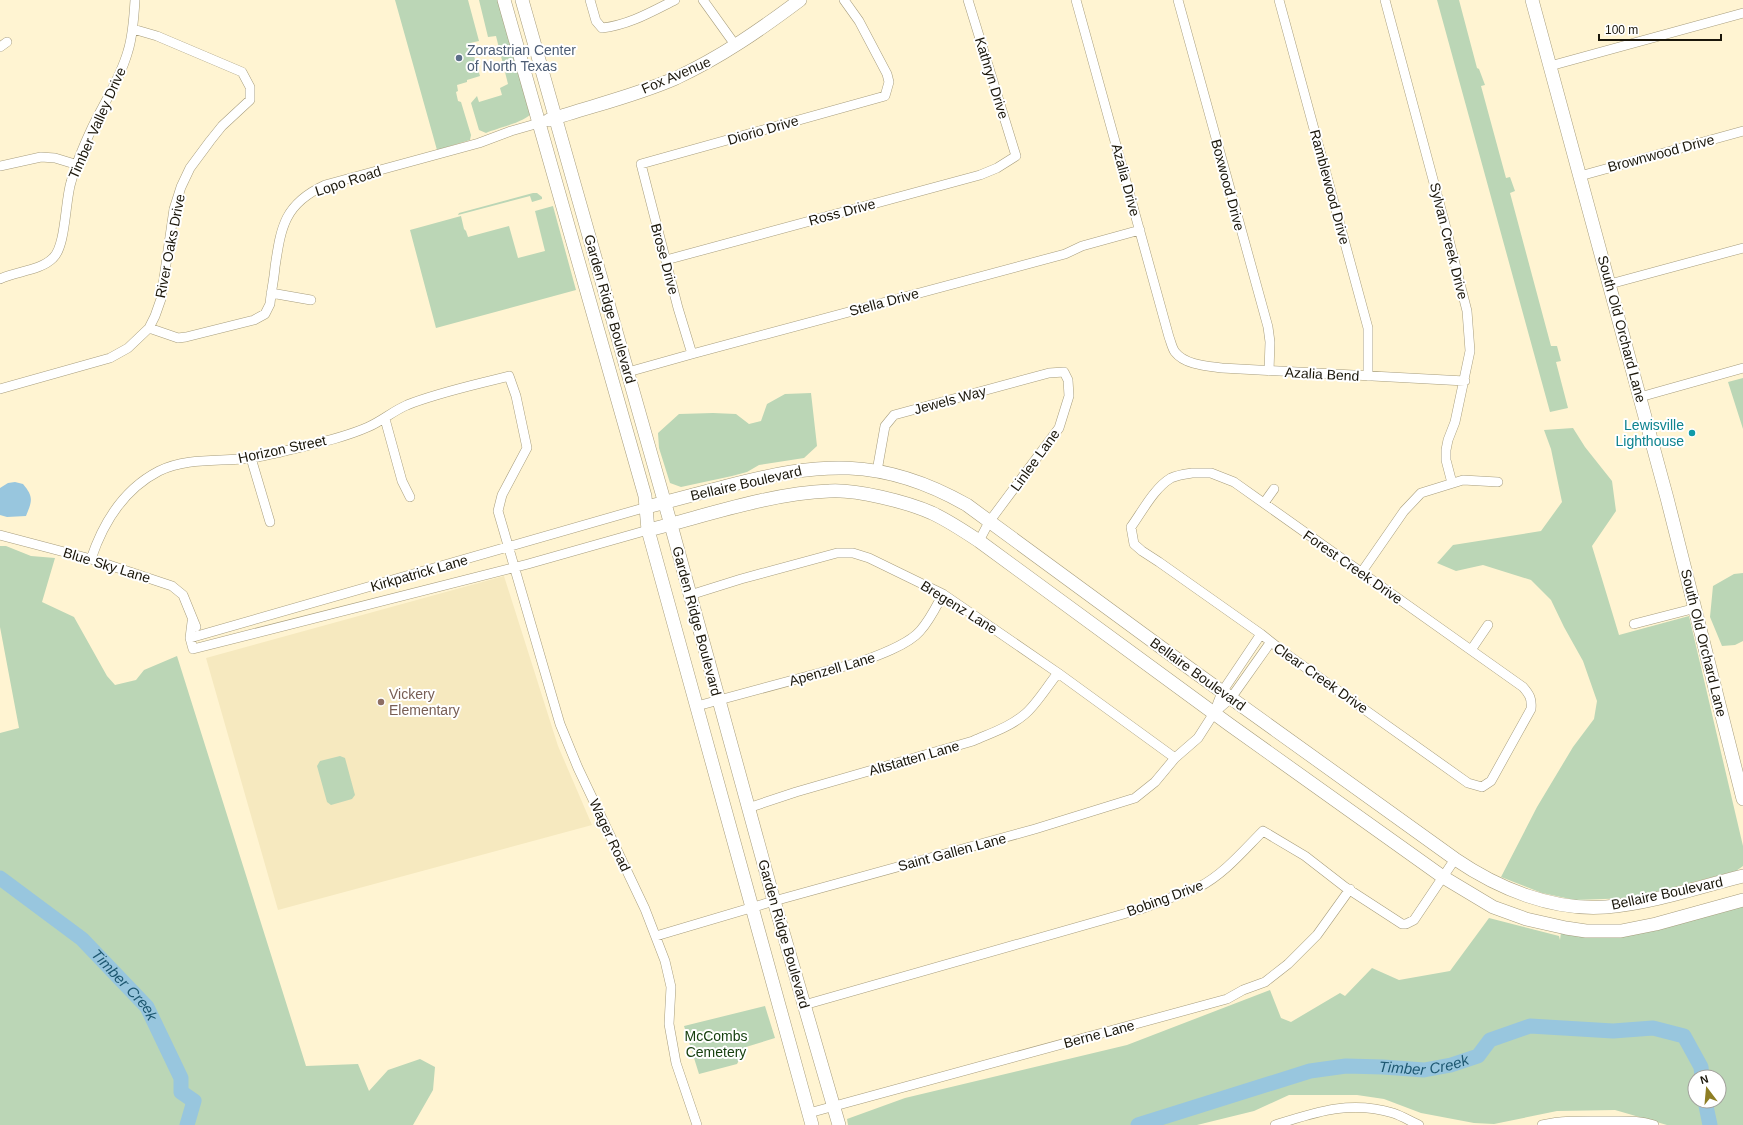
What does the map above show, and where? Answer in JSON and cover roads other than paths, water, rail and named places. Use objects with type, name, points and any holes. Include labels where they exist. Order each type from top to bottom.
[{"type":"main road","name":"Garden Ridge Boulevard","points":[[504,0],[647,507],[648,530],[810,1119]]},
{"type":"main road","name":"Garden Ridge Boulevard","points":[[522,0],[671,525],[774,901],[839,1125]]},
{"type":"main road","name":"Fox Avenue","points":[[539,123],[676,78],[736,46],[800,0]]},
{"type":"main road","name":"South Old Orchard Lane","points":[[1532,0],[1610,284],[1696,608],[1743,799]]},
{"type":"main road","points":[[592,312],[604,335],[613,360],[619,371],[628,372]]},
{"type":"main road","name":"Bellaire Boulevard","points":[[647,507],[770,475],[802,470],[829,467],[855,468],[904,477],[930,486],[967,505],[1226,695],[1476,874],[1504,887],[1548,901],[1582,906],[1606,907],[1635,903],[1743,876]]},
{"type":"main road","name":"Bellaire Boulevard","points":[[648,530],[794,494],[841,491],[873,496],[926,511],[951,523],[979,542],[1443,877],[1493,907],[1526,919],[1586,931],[1636,929],[1743,900]]},
{"type":"street","name":"Timber Valley Drive","points":[[0,279],[45,264],[54,257],[62,240],[64,215],[71,182],[92,128],[114,86],[128,51],[135,0]]},
{"type":"street","points":[[590,0],[596,21],[602,28],[616,26],[636,20],[675,0]]},
{"type":"street","points":[[704,0],[736,46]]},
{"type":"street","name":"Diorio Drive","points":[[641,164],[885,96],[888,82],[887,74],[859,21],[844,0]]},
{"type":"street","name":"Kathryn Drive","points":[[968,0],[1016,156]]},
{"type":"street","name":"Azalia Drive","points":[[1076,0],[1169,337],[1174,351],[1180,358]]},
{"type":"street","name":"Boxwood Drive","points":[[1178,0],[1268,327],[1270,342],[1268,371]]},
{"type":"street","name":"Ramblewood Drive","points":[[1280,0],[1368,328],[1368,376]]},
{"type":"street","name":"Sylvan Creek Drive","points":[[1385,0],[1467,311],[1470,351],[1456,422],[1448,440],[1446,450],[1446,460],[1452,483]]},
{"type":"street","points":[[1550,66],[1743,13]]},
{"type":"street","name":"River Oaks Drive","points":[[0,389],[110,358],[128,348],[149,328],[156,316],[161,299],[174,209],[181,186],[190,168],[222,126],[250,100],[250,87],[242,72],[157,36],[132,29]]},
{"type":"street","name":"Lopo Road","points":[[149,328],[178,338],[254,320],[265,314],[270,304],[279,237],[286,218],[301,199],[315,190],[539,123]]},
{"type":"street","name":"Brownwood Drive","points":[[1580,176],[1743,131]]},
{"type":"street","name":"Ross Drive","points":[[666,260],[980,175],[997,168],[1016,156]]},
{"type":"street","points":[[0,166],[41,157],[56,158],[78,165]]},
{"type":"street","name":"Brose Drive","points":[[641,164],[678,308],[692,354]]},
{"type":"street","name":"Stella Drive","points":[[628,372],[1058,256],[1082,246],[1140,230]]},
{"type":"street","points":[[1610,284],[1743,248]]},
{"type":"street","points":[[271,293],[311,300]]},
{"type":"street","name":"Azalia Bend","points":[[1180,358],[1200,365],[1222,368],[1464,381]]},
{"type":"street","points":[[1640,397],[1743,368]]},
{"type":"street","name":"Jewels Way","points":[[877,471],[885,426],[894,415],[1048,373],[1064,372]]},
{"type":"street","name":"Linlee Lane","points":[[979,542],[990,522],[1060,428],[1069,396],[1068,380],[1064,372]]},
{"type":"street","name":"Horizon Street","points":[[91,559],[107,522],[121,501],[131,491],[160,470],[183,463],[251,458],[348,434],[385,419],[405,406],[432,396],[509,376]]},
{"type":"street","name":"Wager Road","points":[[509,376],[516,396],[527,448],[502,495],[498,511],[560,724],[578,768],[645,909],[665,961],[671,987],[669,1024],[676,1063],[696,1125]]},
{"type":"street","points":[[385,419],[402,481],[410,497]]},
{"type":"street","points":[[251,458],[270,522]]},
{"type":"street","name":"Forest Creek Drive","points":[[1132,527],[1165,482],[1172,478],[1186,474],[1211,473],[1234,482],[1523,687],[1530,695],[1532,702],[1531,709],[1510,746]]},
{"type":"street","points":[[1361,573],[1404,511],[1421,494],[1463,480],[1498,482]]},
{"type":"street","points":[[1264,503],[1274,489]]},
{"type":"street","name":"Kirkpatrick Lane","points":[[647,507],[509,548],[190,638],[194,649],[204,647],[515,567],[648,530]]},
{"type":"street","name":"Clear Creek Drive","points":[[1132,527],[1134,544],[1142,551],[1261,634],[1270,643],[1468,783],[1482,787],[1491,781],[1510,746]]},
{"type":"street","name":"Blue Sky Lane","points":[[0,535],[91,559],[172,586],[183,595],[187,602],[192,622],[190,638]]},
{"type":"street","name":"Bregenz Lane","points":[[690,595],[741,579],[822,557],[848,553],[869,558],[943,594],[1058,673],[1175,758]]},
{"type":"street","name":"Apenzell Lane","points":[[697,706],[860,662],[883,654],[919,632],[929,619],[943,594]]},
{"type":"street","points":[[1634,624],[1696,608]]},
{"type":"street","name":"Blue Sky Lane","points":[[192,622],[201,634]]},
{"type":"street","points":[[1471,650],[1488,626]]},
{"type":"street","points":[[201,634],[204,647]]},
{"type":"street","points":[[1226,695],[1261,634]]},
{"type":"street","points":[[1226,695],[1270,643]]},
{"type":"street","name":"Altstatten Lane","points":[[748,808],[796,792],[973,741],[996,731],[1012,724],[1025,714],[1058,673]]},
{"type":"street","name":"Saint Gallen Lane","points":[[656,936],[774,901],[1035,830],[1135,798],[1155,782],[1175,758],[1198,738],[1226,695]]},
{"type":"street","name":"Bobing Drive","points":[[804,1005],[1141,909],[1199,887],[1208,882],[1263,831],[1305,856],[1397,923],[1406,924],[1414,920],[1455,859]]},
{"type":"street","name":"Berne Lane","points":[[810,1119],[834,1107],[1227,999],[1243,990],[1265,982],[1288,964],[1317,935],[1350,889]]},
{"type":"street","points":[[1277,1125],[1328,1109],[1360,1107],[1395,1114],[1419,1125]]},
{"type":"street","points":[[1542,1125],[1561,1121],[1587,1123],[1642,1121],[1654,1125]]},
{"type":"water","points":[[15,482],[23,484],[29,492],[31,503],[26,516],[7,517],[0,515],[0,488],[8,483]]},
{"type":"waterway","name":"Timber Creek","points":[[0,878],[82,939],[147,1007],[181,1078],[181,1092],[194,1101],[187,1125]]},
{"type":"waterway","name":"Timber Creek","points":[[1138,1125],[1310,1071],[1346,1066],[1424,1070],[1451,1065],[1478,1056],[1490,1040],[1530,1026],[1613,1031],[1653,1028],[1684,1036],[1701,1069]]},
{"type":"waterway","name":"Timber Creek","points":[[1707,1109],[1710,1125]]},
{"type":"place","name":"Zorastrian Center of North Texas","points":[[459,58]]},
{"type":"place","name":"Lewisville Lighthouse","points":[[1692,433]]},
{"type":"place","name":"Vickery Elementary","points":[[381,702]]},
{"type":"park label","name":"McCombs Cemetery","points":[[716,1044]]}]
